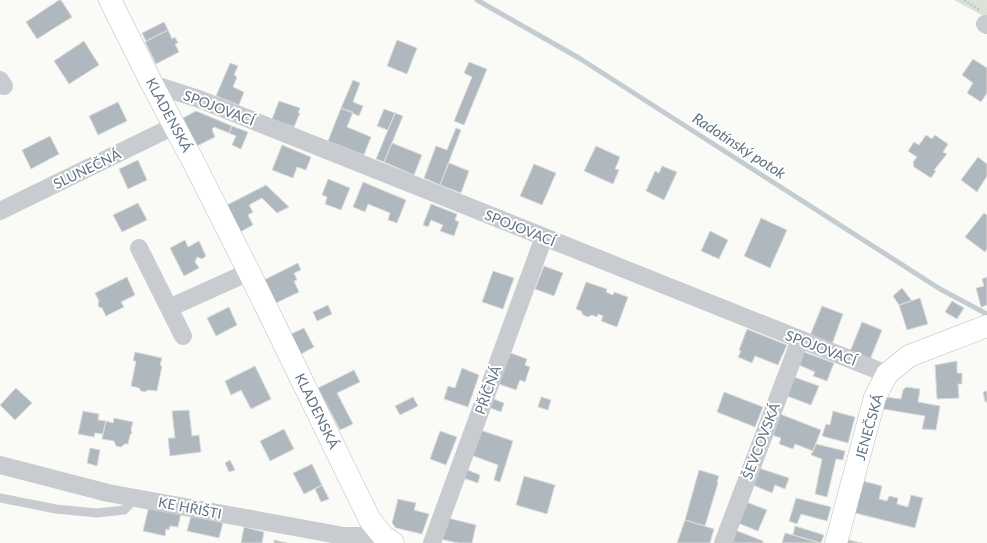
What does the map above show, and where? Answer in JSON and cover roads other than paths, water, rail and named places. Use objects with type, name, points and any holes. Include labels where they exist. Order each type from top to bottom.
[{"type":"main road","name":"KLADENSKÁ","points":[[110,0],[249,272],[370,520],[385,541]]},
{"type":"main road","name":"JENEČSKÁ","points":[[836,543],[875,398],[887,374],[909,356],[987,326]]},
{"type":"street","name":"SPOJOVACÍ","points":[[152,84],[199,99],[887,374]]},
{"type":"street","name":"SLUNEČNÁ","points":[[0,212],[174,126]]},
{"type":"street","name":"PŘÍČNÁ","points":[[432,543],[544,237]]},
{"type":"street","points":[[139,248],[183,336]]},
{"type":"street","points":[[169,308],[249,272]]},
{"type":"street","name":"ŠEVCOVSKÁ","points":[[723,543],[800,340]]},
{"type":"street","name":"KE HŘIŠTI","points":[[0,464],[108,493],[344,536],[385,541]]},
{"type":"lane","points":[[0,498],[56,509],[97,513],[124,510],[136,498]]},
{"type":"waterway","name":"Radotínský potok","points":[[477,0],[579,58],[940,289],[987,314]]}]
